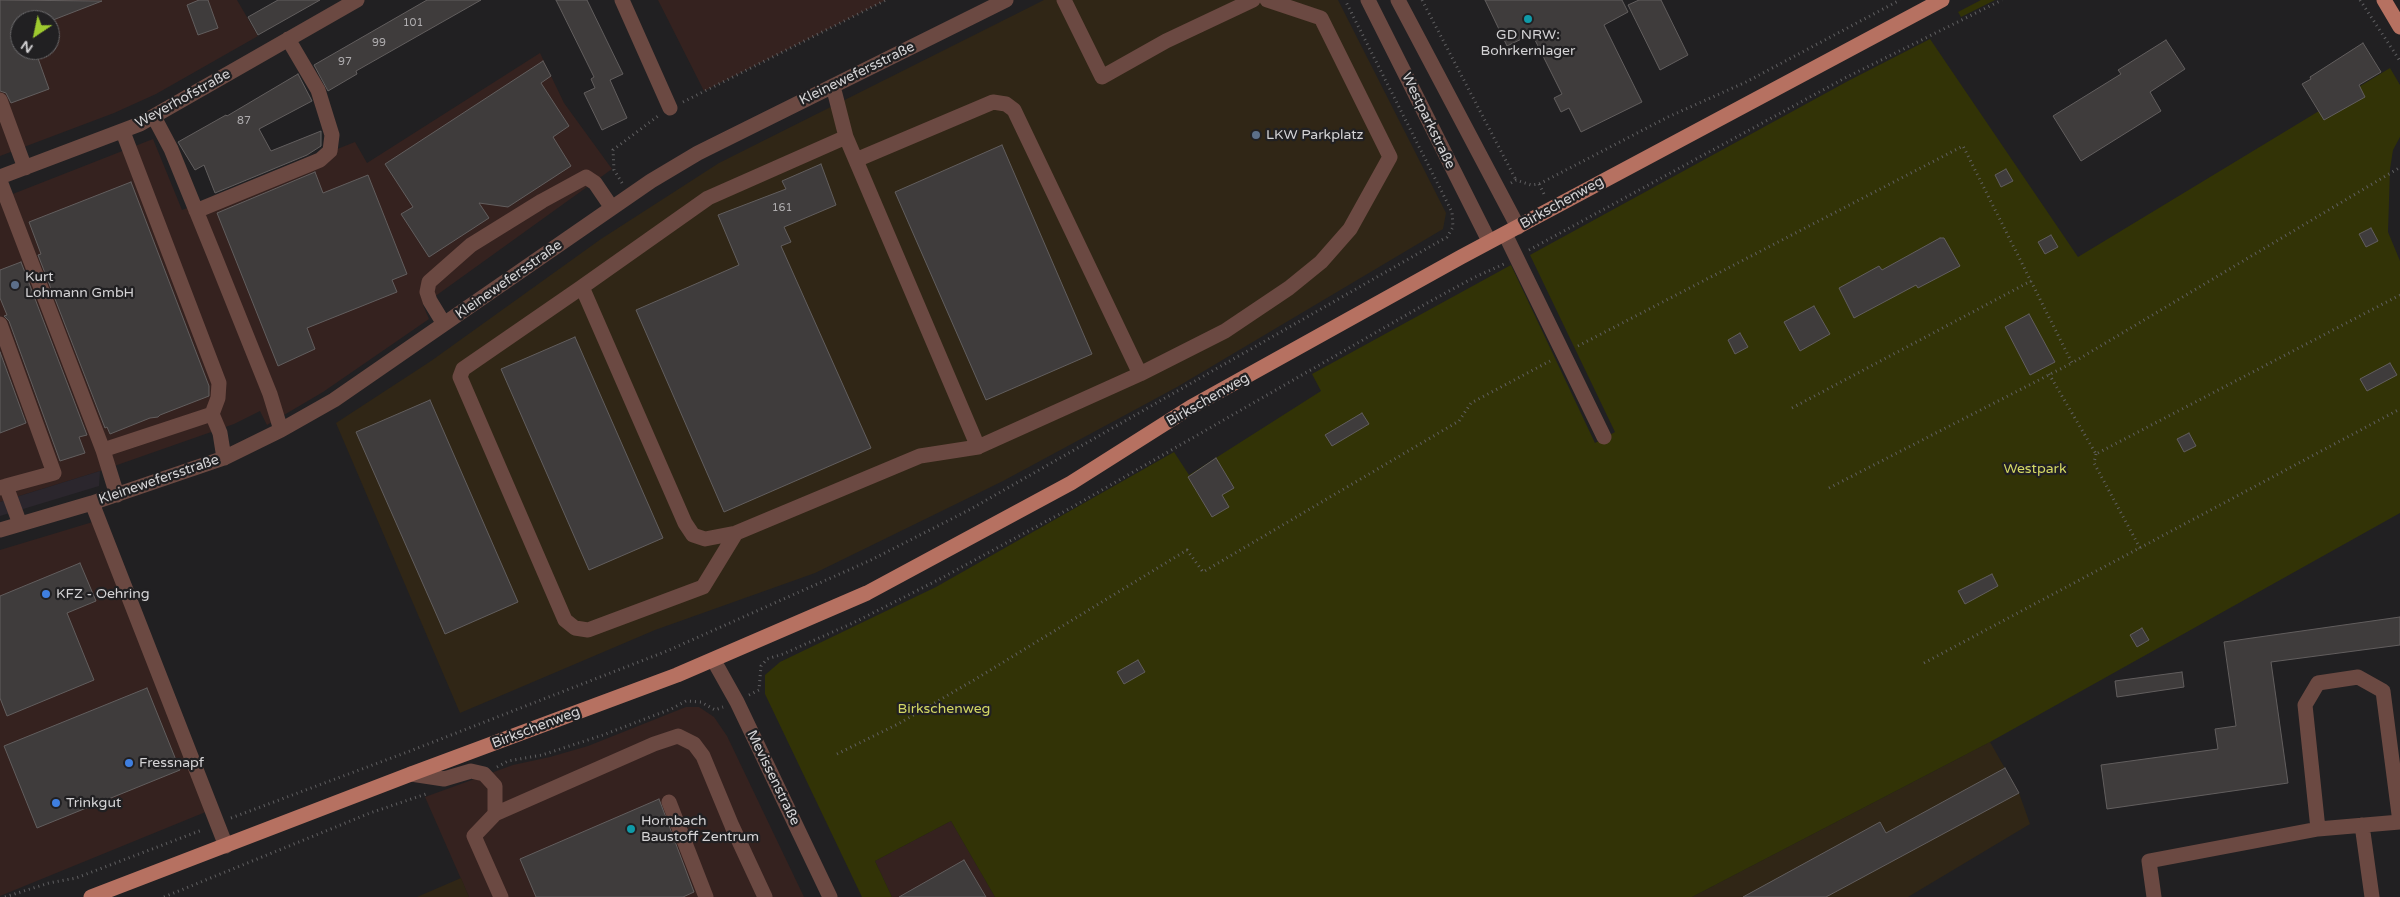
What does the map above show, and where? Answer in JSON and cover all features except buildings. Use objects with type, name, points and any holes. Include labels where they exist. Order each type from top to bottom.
[{"type":"main road","name":"Birkschenweg","points":[[91,897],[714,660],[867,593],[1071,483],[1192,408],[1489,242],[1942,0]]},
{"type":"main road","points":[[2384,0],[2400,27]]},
{"type":"street","points":[[622,0],[670,108]]},
{"type":"street","name":"Kleinewefersstraße","points":[[0,530],[117,495],[224,458],[281,430],[334,400],[612,208],[698,153],[1006,0]]},
{"type":"street","points":[[1064,0],[1102,77],[1166,41],[1253,0]]},
{"type":"street","points":[[582,287],[685,523],[693,535],[705,539],[736,533],[920,456],[978,446],[1140,374],[1225,331],[1289,288],[1321,262],[1350,229],[1390,157],[1321,18],[1267,0]]},
{"type":"street","name":"Westparkstraße","points":[[1368,0],[1489,242]]},
{"type":"street","name":"Westparkstraße","points":[[1398,0],[1499,188],[1517,257],[1604,437]]},
{"type":"street","name":"Weyerhofstraße","points":[[0,177],[123,132],[154,117],[288,40],[348,2]]},
{"type":"street","points":[[196,211],[320,160],[330,150],[333,144],[332,135],[318,90],[288,40]]},
{"type":"street","points":[[833,86],[846,137],[978,446]]},
{"type":"street","points":[[0,100],[26,168]]},
{"type":"street","points":[[856,160],[993,102],[1006,104],[1014,110],[1140,374]]},
{"type":"street","points":[[154,117],[171,149],[270,394],[281,430]]},
{"type":"street","points":[[123,132],[219,383],[218,398],[212,414],[220,433],[224,458]]},
{"type":"street","points":[[736,533],[703,587],[588,630],[575,628],[565,620],[460,377],[463,369],[708,198],[846,137]]},
{"type":"street","points":[[444,324],[430,301],[429,282],[471,245],[542,201],[586,177],[595,183],[612,208]]},
{"type":"street","points":[[0,181],[103,450],[117,495]]},
{"type":"street","points":[[0,324],[54,473],[3,487],[20,524]]},
{"type":"street","points":[[103,450],[212,414]]},
{"type":"street","points":[[92,503],[226,846]]},
{"type":"street","name":"Mevissenstraße","points":[[714,660],[737,702],[830,897]]},
{"type":"street","points":[[2154,897],[2149,861],[2318,829],[2400,822],[2383,691],[2358,677],[2318,683],[2305,705],[2318,829]]},
{"type":"street","points":[[501,897],[474,836],[495,814],[654,744],[678,736],[694,744],[703,756],[765,897]]},
{"type":"street","points":[[412,774],[444,779],[471,771],[484,774],[494,786],[495,814]]},
{"type":"street","points":[[669,802],[706,897]]},
{"type":"street","points":[[2362,825],[2372,897]]},
{"type":"path","points":[[630,196],[614,170],[613,150],[654,118],[670,108],[886,0]]},
{"type":"path","points":[[5,897],[49,883],[76,878],[138,856],[217,824],[402,755],[667,651],[870,560],[969,510],[1447,237],[1453,226],[1452,212],[1345,0]]},
{"type":"path","points":[[1422,0],[1516,180]]},
{"type":"path","points":[[1499,188],[1516,180],[1531,185],[1539,184],[1668,117],[1746,82],[1900,0]]},
{"type":"path","points":[[1473,278],[1517,257],[1571,225],[1837,82],[2002,0]]},
{"type":"path","points":[[2360,0],[2400,61]]},
{"type":"path","points":[[837,754],[898,724],[966,685],[1187,550],[1203,572],[1459,421],[1471,403],[1963,146],[2072,362]]},
{"type":"path","points":[[1830,488],[2072,362],[2398,168]]},
{"type":"path","points":[[1452,212],[1468,202]]},
{"type":"path","points":[[1792,408],[2031,281]]},
{"type":"path","points":[[2096,454],[2400,295]]},
{"type":"path","points":[[2049,374],[2096,454],[2094,463],[2140,548]]},
{"type":"path","points":[[1924,663],[2400,409]]},
{"type":"shaded area","points":[[0,0],[237,0],[258,36],[156,94],[114,113],[0,156]]},
{"type":"shaded area","points":[[658,0],[886,0],[704,91]]},
{"type":"shaded area","points":[[1044,0],[1338,0],[1446,213],[1443,229],[1177,387],[1003,481],[815,573],[655,630],[460,713],[336,423],[431,361],[601,239],[719,163]]},
{"type":"shaded area","points":[[540,53],[564,103],[612,169],[423,305],[429,319],[323,392],[267,425],[260,411],[234,424],[100,471],[0,502],[0,199],[153,139],[182,210],[355,142],[367,163]]},
{"type":"shaded area","points":[[100,471],[99,486],[0,516],[0,502]]},
{"type":"shaded area","points":[[96,521],[208,811],[0,896],[0,550]]},
{"type":"shaded area","points":[[686,707],[699,707],[714,717],[727,736],[804,897],[469,897],[425,797],[513,765],[588,746]]},
{"type":"shaded area","points":[[1990,742],[2019,793],[2030,824],[1908,897],[1692,897]]},
{"type":"shaded area","points":[[951,821],[995,897],[892,897],[875,861]]},
{"type":"shaded area","points":[[461,878],[469,897],[417,897]]},
{"type":"green space","points":[[1981,0],[1995,0],[1961,17],[1958,12]]},
{"type":"green space","name":"Westpark","points":[[1930,39],[2078,257],[2390,68],[2400,85],[2400,137],[2393,150],[2390,169],[2388,232],[2400,261],[2400,513],[1990,742],[1692,897],[995,897],[951,821],[875,861],[892,897],[862,897],[765,694],[765,675],[780,662],[936,587],[1174,452],[1189,475],[1321,391],[1312,374],[1511,265],[1595,443],[1615,432],[1530,255],[1848,81]]},
{"type":"place","name":"GD NRW: Bohrkernlager","points":[[1528,19]]},
{"type":"place","name":"LKW Parkplatz","points":[[1256,135]]},
{"type":"place","name":"Kurt Lohmann GmbH","points":[[15,285]]},
{"type":"place","name":"KFZ - Oehring","points":[[46,594]]},
{"type":"place","name":"Fressnapf","points":[[129,763]]},
{"type":"place","name":"Trinkgut","points":[[56,803]]},
{"type":"place","name":"Hornbach Baustoff Zentrum","points":[[631,829]]}]
